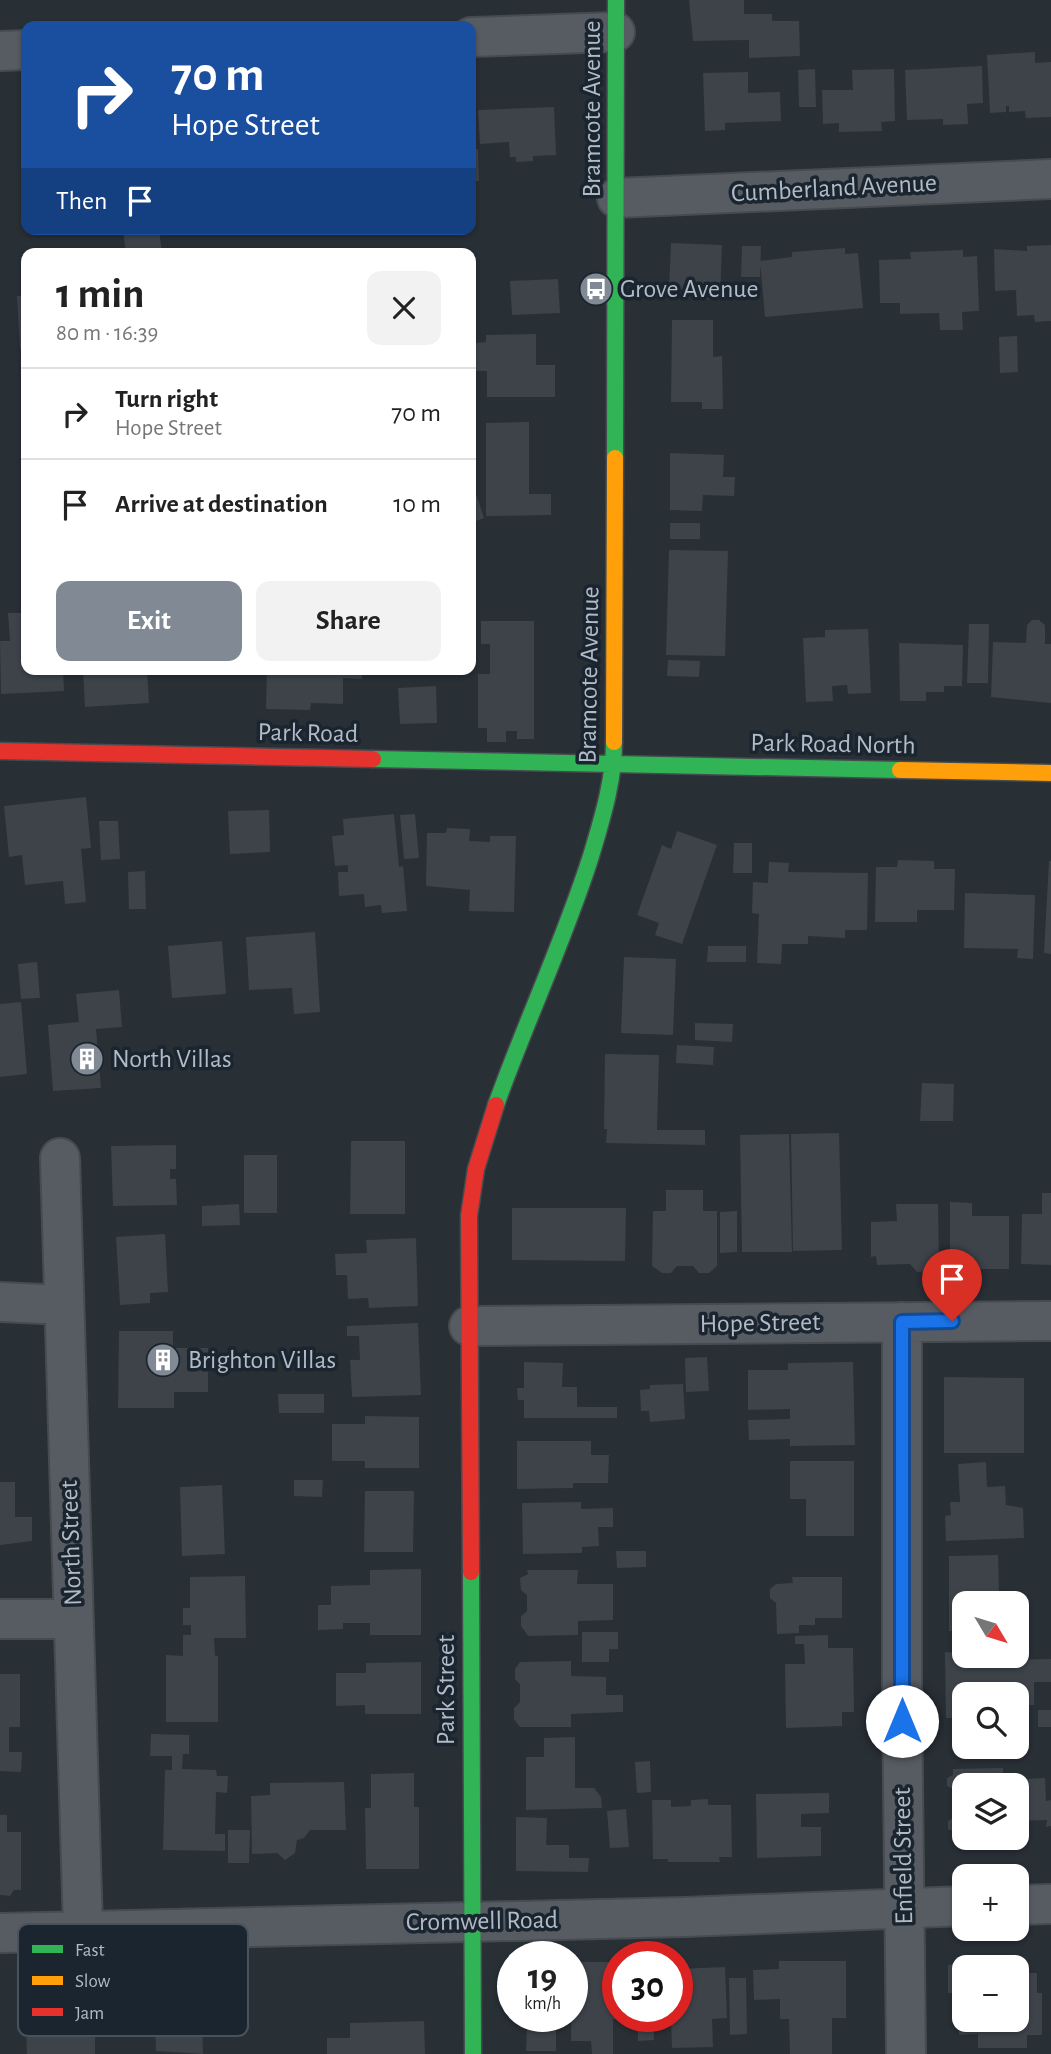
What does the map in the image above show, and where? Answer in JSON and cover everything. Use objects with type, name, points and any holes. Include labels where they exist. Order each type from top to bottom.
[{"type":"street","points":[[476,36],[616,16]]},
{"type":"street","name":"Bramcote Avenue","points":[[469,1326],[469,1216],[479,1152],[583,881],[609,795],[614,764],[616,16]]},
{"type":"street","points":[[0,51],[21,50]]},
{"type":"street","name":"Cumberland Avenue","points":[[617,198],[1051,179]]},
{"type":"street","name":"Park Road","points":[[0,751],[614,764]]},
{"type":"street","name":"Park Road North","points":[[614,764],[1051,773]]},
{"type":"street","name":"North Street","points":[[60,1158],[83,1924]]},
{"type":"street","points":[[0,1302],[64,1305]]},
{"type":"street","name":"Hope Street","points":[[469,1326],[1051,1321]]},
{"type":"street","name":"Enfield Street","points":[[902,1322],[906,2054]]},
{"type":"street","name":"Park Street","points":[[469,1326],[473,2054]]},
{"type":"street","points":[[0,1619],[74,1619]]},
{"type":"street","points":[[1029,1904],[1051,1903]]},
{"type":"street","name":"Cromwell Road","points":[[248,1926],[952,1906]]},
{"type":"street","name":"Cromwell Road","points":[[0,1933],[18,1932]]},
{"type":"building","points":[[689,0],[744,0],[744,14],[772,14],[772,21],[799,21],[800,56],[749,58],[749,40],[693,41]]},
{"type":"building","points":[[1035,52],[1035,63],[1051,62],[1051,117],[1026,118],[1025,111],[1009,112],[1009,106],[1006,106],[1006,112],[990,113],[987,55]]},
{"type":"building","points":[[982,66],[983,103],[967,104],[968,124],[943,125],[943,119],[907,120],[905,70]]},
{"type":"building","points":[[815,69],[816,107],[799,107],[798,70]]},
{"type":"building","points":[[894,69],[895,121],[881,122],[882,131],[839,132],[839,123],[823,124],[822,90],[853,90],[852,70]]},
{"type":"building","points":[[748,72],[748,93],[780,92],[781,121],[725,123],[725,130],[705,131],[703,73]]},
{"type":"building","points":[[554,107],[556,155],[533,156],[533,161],[516,162],[516,157],[510,157],[509,142],[480,144],[478,110]]},
{"type":"building","points":[[476,149],[478,149],[479,181],[476,181]]},
{"type":"building","points":[[124,235],[160,235],[161,248],[125,248]]},
{"type":"building","points":[[671,243],[722,245],[720,300],[699,299],[699,290],[669,289]]},
{"type":"building","points":[[1051,245],[1051,321],[1035,322],[1034,315],[1017,316],[1016,290],[995,291],[994,249],[1027,251],[1027,246]]},
{"type":"building","points":[[742,246],[761,246],[760,277],[741,277]]},
{"type":"building","points":[[845,248],[845,254],[858,253],[863,308],[765,317],[760,261],[792,257],[792,252]]},
{"type":"building","points":[[963,250],[963,257],[977,256],[979,311],[962,312],[963,330],[940,330],[939,313],[900,314],[900,303],[880,303],[879,260],[911,259],[910,252]]},
{"type":"building","points":[[558,279],[560,313],[512,315],[510,281]]},
{"type":"building","points":[[17,296],[21,296],[20,349]]},
{"type":"building","points":[[672,320],[713,320],[713,357],[722,356],[723,409],[702,409],[702,402],[671,402]]},
{"type":"building","points":[[536,334],[536,365],[555,365],[555,397],[487,397],[487,371],[476,371],[476,343],[486,342],[486,335]]},
{"type":"building","points":[[1017,336],[1018,372],[1000,373],[999,337]]},
{"type":"building","points":[[529,422],[529,494],[551,494],[551,515],[486,516],[486,423]]},
{"type":"building","points":[[670,453],[724,455],[723,477],[735,477],[734,496],[703,495],[702,511],[670,510]]},
{"type":"building","points":[[476,494],[484,518],[476,521]]},
{"type":"building","points":[[670,523],[700,523],[700,539],[670,539]]},
{"type":"building","points":[[669,550],[728,551],[725,656],[666,655]]},
{"type":"building","points":[[8,613],[21,613],[21,675],[63,675],[64,691],[1,694],[0,641],[10,641]]},
{"type":"building","points":[[1032,620],[1039,620],[1045,625],[1045,644],[1051,644],[1051,703],[991,697],[993,642],[1026,643],[1027,625]]},
{"type":"building","points":[[481,621],[534,621],[534,739],[517,739],[517,731],[506,731],[506,742],[487,742],[487,728],[478,728],[478,674],[490,674],[490,644],[481,644]]},
{"type":"building","points":[[969,624],[989,624],[988,683],[967,683]]},
{"type":"building","points":[[868,629],[871,693],[848,694],[847,685],[832,686],[833,701],[806,702],[803,638],[825,637],[825,630]]},
{"type":"building","points":[[899,643],[963,645],[962,686],[944,686],[944,692],[926,692],[926,701],[900,701]]},
{"type":"building","points":[[668,660],[700,661],[699,677],[667,676]]},
{"type":"building","points":[[83,675],[147,675],[149,703],[85,707]]},
{"type":"building","points":[[267,675],[362,675],[362,679],[343,678],[343,704],[311,703],[310,710],[266,709]]},
{"type":"building","points":[[436,686],[437,723],[400,724],[398,688]]},
{"type":"building","points":[[86,797],[91,848],[81,849],[86,902],[65,904],[63,881],[25,885],[22,855],[9,857],[4,806]]},
{"type":"building","points":[[269,810],[270,852],[230,854],[228,811]]},
{"type":"building","points":[[394,814],[407,911],[382,913],[381,905],[365,907],[364,894],[339,896],[338,872],[348,872],[348,865],[335,866],[332,836],[344,835],[343,819]]},
{"type":"building","points":[[415,814],[419,858],[404,859],[400,815]]},
{"type":"building","points":[[99,821],[118,821],[120,859],[101,860]]},
{"type":"building","points":[[447,828],[470,829],[469,841],[490,842],[490,836],[516,836],[514,912],[469,911],[470,890],[426,886],[427,833],[446,833]]},
{"type":"building","points":[[677,831],[717,845],[682,944],[655,935],[659,923],[637,915],[662,845],[671,849]]},
{"type":"building","points":[[734,843],[752,843],[752,873],[733,873]]},
{"type":"building","points":[[898,860],[934,861],[934,869],[955,869],[954,910],[917,910],[917,922],[875,922],[876,867],[897,867]]},
{"type":"building","points":[[1051,861],[1051,954],[1044,953]]},
{"type":"building","points":[[769,862],[789,863],[788,872],[868,873],[867,930],[845,930],[845,938],[808,936],[808,944],[782,944],[781,964],[757,963],[759,914],[752,913],[753,882],[768,883]]},
{"type":"building","points":[[145,871],[146,909],[129,909],[128,872]]},
{"type":"building","points":[[965,893],[1035,895],[1033,959],[1017,958],[1018,949],[964,948]]},
{"type":"building","points":[[315,932],[320,1012],[294,1014],[292,988],[249,990],[246,937]]},
{"type":"building","points":[[222,941],[226,994],[172,998],[168,946]]},
{"type":"building","points":[[708,946],[746,946],[746,962],[707,962]]},
{"type":"building","points":[[624,957],[676,959],[673,1035],[621,1033]]},
{"type":"building","points":[[37,962],[40,998],[21,999],[18,964]]},
{"type":"building","name":"North Villas","points":[[119,990],[122,1027],[96,1029],[101,1088],[53,1091],[48,1025],[79,1022],[76,994]]},
{"type":"building","points":[[21,1002],[27,1074],[0,1077],[0,1004]]},
{"type":"building","points":[[695,1023],[733,1024],[732,1042],[695,1040]]},
{"type":"building","points":[[677,1045],[714,1047],[713,1065],[676,1063]]},
{"type":"building","points":[[605,1054],[659,1055],[657,1130],[705,1130],[705,1145],[606,1143]]},
{"type":"building","points":[[922,1083],[954,1084],[953,1121],[920,1121]]},
{"type":"building","points":[[839,1133],[842,1250],[793,1251],[791,1134]]},
{"type":"building","points":[[789,1134],[792,1252],[742,1252],[740,1135]]},
{"type":"building","points":[[351,1141],[405,1141],[405,1214],[350,1214]]},
{"type":"building","points":[[176,1145],[176,1169],[170,1169],[170,1179],[176,1179],[177,1205],[113,1206],[111,1146]]},
{"type":"building","points":[[244,1155],[277,1155],[277,1213],[244,1213]]},
{"type":"building","points":[[666,1190],[703,1190],[703,1211],[717,1211],[717,1266],[709,1273],[699,1273],[693,1266],[677,1266],[671,1273],[662,1273],[652,1266],[653,1211],[666,1211]]},
{"type":"building","points":[[1042,1193],[1051,1193],[1051,1265],[1021,1264],[1022,1214],[1042,1214]]},
{"type":"building","points":[[950,1202],[972,1203],[972,1216],[1009,1216],[1009,1269],[972,1269],[972,1264],[950,1265]]},
{"type":"building","points":[[239,1204],[240,1225],[202,1226],[202,1206]]},
{"type":"building","points":[[896,1204],[938,1204],[939,1264],[932,1264],[928,1271],[917,1272],[910,1264],[877,1265],[876,1256],[871,1257],[871,1222],[897,1221]]},
{"type":"building","points":[[512,1208],[626,1208],[625,1261],[512,1260]]},
{"type":"building","points":[[737,1211],[737,1252],[720,1253],[720,1212]]},
{"type":"building","points":[[165,1234],[168,1292],[150,1293],[150,1303],[120,1305],[116,1237]]},
{"type":"building","points":[[416,1238],[418,1306],[369,1308],[368,1298],[348,1299],[347,1275],[336,1275],[335,1254],[367,1253],[366,1240]]},
{"type":"building","points":[[418,1323],[421,1395],[352,1397],[350,1360],[360,1360],[359,1336],[347,1336],[347,1326]]},
{"type":"building","points":[[119,1331],[173,1331],[173,1348],[208,1348],[208,1392],[174,1392],[174,1408],[118,1408]]},
{"type":"building","points":[[707,1357],[709,1391],[686,1392],[685,1358]]},
{"type":"building","points":[[524,1362],[563,1363],[562,1387],[577,1387],[577,1407],[617,1407],[617,1418],[524,1418],[524,1400],[518,1400],[517,1388],[524,1388]]},
{"type":"building","points":[[853,1362],[855,1445],[790,1446],[790,1439],[749,1440],[748,1420],[790,1419],[790,1409],[748,1410],[748,1370],[788,1370],[788,1363]]},
{"type":"building","points":[[944,1377],[1024,1378],[1024,1453],[944,1453]]},
{"type":"building","points":[[683,1384],[685,1419],[650,1422],[649,1411],[641,1411],[640,1390],[650,1389],[650,1385]]},
{"type":"building","points":[[278,1394],[324,1394],[324,1413],[279,1413]]},
{"type":"building","points":[[365,1416],[419,1417],[419,1468],[365,1468],[365,1461],[332,1461],[332,1424],[365,1424]]},
{"type":"building","points":[[517,1441],[591,1441],[591,1455],[609,1455],[608,1483],[573,1483],[573,1488],[517,1489]]},
{"type":"building","points":[[790,1461],[854,1461],[854,1536],[806,1536],[806,1499],[790,1499]]},
{"type":"building","points":[[986,1462],[987,1487],[1005,1486],[1006,1505],[1023,1508],[1024,1538],[946,1541],[945,1516],[951,1515],[950,1502],[960,1502],[958,1464]]},
{"type":"building","points":[[294,1480],[323,1480],[322,1497],[294,1496]]},
{"type":"building","points":[[0,1482],[15,1482],[15,1517],[32,1517],[32,1541],[0,1545]]},
{"type":"building","points":[[222,1485],[225,1554],[182,1556],[180,1487]]},
{"type":"building","points":[[365,1491],[414,1491],[413,1552],[364,1552]]},
{"type":"building","points":[[581,1502],[581,1509],[613,1508],[613,1527],[598,1527],[599,1546],[582,1547],[582,1553],[523,1554],[522,1503]]},
{"type":"building","points":[[616,1551],[646,1551],[646,1567],[617,1568]]},
{"type":"building","points":[[998,1555],[999,1591],[952,1591],[952,1631],[949,1631],[949,1556]]},
{"type":"building","points":[[421,1569],[421,1635],[370,1635],[370,1623],[343,1623],[343,1629],[318,1630],[318,1605],[331,1605],[331,1586],[370,1585],[370,1570]]},
{"type":"building","points":[[527,1570],[578,1570],[577,1584],[613,1584],[613,1620],[578,1621],[578,1635],[528,1636],[521,1626],[521,1616],[527,1611],[527,1595],[521,1590],[520,1578],[528,1574]]},
{"type":"building","points":[[245,1576],[246,1638],[214,1638],[215,1656],[218,1656],[218,1722],[166,1722],[166,1655],[183,1656],[183,1635],[191,1635],[191,1625],[183,1625],[183,1608],[190,1608],[190,1577]]},
{"type":"building","points":[[792,1577],[842,1577],[842,1618],[815,1618],[815,1625],[799,1625],[799,1633],[777,1634],[776,1603],[770,1598],[770,1589],[776,1584],[793,1583]]},
{"type":"building","points":[[582,1632],[618,1632],[618,1649],[609,1649],[609,1662],[582,1662]]},
{"type":"building","points":[[828,1635],[828,1648],[853,1648],[854,1712],[842,1712],[842,1726],[786,1728],[785,1664],[805,1664],[804,1644],[795,1644],[795,1636]]},
{"type":"building","points":[[945,1652],[952,1653],[952,1668],[1029,1668],[1029,1659],[1051,1659],[1051,1682],[1034,1682],[1034,1705],[1029,1705],[1029,1682],[952,1682],[952,1718],[946,1718]]},
{"type":"building","points":[[571,1661],[571,1676],[606,1677],[606,1695],[623,1695],[623,1712],[571,1714],[571,1727],[520,1727],[514,1719],[514,1708],[520,1702],[520,1684],[515,1679],[515,1669],[520,1662]]},
{"type":"building","points":[[421,1662],[421,1714],[365,1714],[365,1705],[336,1706],[336,1673],[366,1673],[366,1663]]},
{"type":"building","points":[[0,1674],[20,1674],[20,1727],[9,1727],[9,1752],[22,1752],[21,1772],[0,1771]]},
{"type":"building","points":[[1038,1710],[1051,1710],[1051,1727],[1038,1727]]},
{"type":"building","points":[[151,1734],[189,1735],[189,1754],[183,1754],[182,1769],[216,1770],[217,1776],[228,1776],[227,1793],[216,1792],[215,1834],[225,1834],[225,1851],[163,1850],[165,1770],[172,1770],[172,1756],[150,1756]]},
{"type":"building","points":[[575,1737],[575,1788],[594,1788],[601,1797],[602,1808],[526,1810],[526,1757],[544,1757],[544,1738]]},
{"type":"building","points":[[650,1761],[651,1792],[637,1793],[635,1762]]},
{"type":"building","points":[[1003,1768],[1003,1773],[953,1773],[953,1769]]},
{"type":"building","points":[[414,1773],[414,1807],[419,1807],[419,1869],[366,1869],[365,1808],[371,1808],[371,1774]]},
{"type":"building","points":[[952,1776],[952,1788],[947,1786],[947,1778]]},
{"type":"building","points":[[1045,1778],[1046,1801],[1051,1800],[1051,1826],[1046,1827],[1047,1820],[1029,1821],[1029,1779]]},
{"type":"building","points":[[344,1782],[346,1830],[310,1830],[304,1838],[297,1840],[295,1853],[285,1860],[277,1853],[252,1854],[251,1796],[270,1795],[270,1783]]},
{"type":"building","points":[[829,1793],[829,1813],[801,1814],[801,1827],[821,1827],[821,1856],[757,1858],[756,1794]]},
{"type":"building","points":[[708,1799],[708,1805],[731,1805],[732,1857],[719,1857],[720,1862],[668,1862],[668,1859],[653,1859],[652,1800],[671,1800],[671,1807],[691,1806],[691,1800]]},
{"type":"building","points":[[626,1809],[629,1847],[610,1848],[607,1811]]},
{"type":"building","points":[[0,1815],[7,1815],[7,1832],[21,1832],[21,1890],[14,1890],[10,1896],[0,1895]]},
{"type":"building","points":[[516,1817],[547,1818],[546,1845],[569,1845],[569,1858],[589,1858],[588,1872],[516,1871]]},
{"type":"building","points":[[952,1818],[952,1831],[948,1829],[948,1821]]},
{"type":"building","points":[[228,1830],[250,1830],[249,1863],[228,1863]]},
{"type":"building","points":[[779,1961],[846,1961],[846,2018],[832,2018],[832,2054],[790,2054],[789,2019],[780,2019],[780,1999],[754,2000],[753,1970],[779,1969]]},
{"type":"building","points":[[588,1962],[602,1962],[602,2032],[613,2032],[613,2054],[592,2054],[591,2041],[571,2041],[571,2032],[588,2032]]},
{"type":"building","points":[[948,1965],[952,1965],[952,1993],[948,1993]]},
{"type":"building","points":[[725,1967],[727,2018],[712,2019],[713,2047],[672,2048],[671,2032],[693,2032],[693,1968]]},
{"type":"building","points":[[1029,1973],[1037,1973],[1037,1993],[1042,1993],[1042,2035],[1027,2035],[1027,2048],[978,2048],[978,2034],[959,2035],[959,2032],[1029,2032]]},
{"type":"building","points":[[729,1978],[746,1978],[747,2034],[730,2035]]},
{"type":"building","points":[[424,2021],[425,2054],[327,2054],[327,2038],[350,2038],[350,2023]]},
{"type":"building","points":[[527,2032],[556,2032],[556,2051],[526,2051]]},
{"type":"building","points":[[638,2032],[654,2032],[654,2040],[638,2041]]},
{"type":"building","points":[[26,2036],[95,2036],[95,2054],[27,2054]]},
{"type":"building","points":[[156,2036],[203,2036],[203,2054],[156,2051]]},
{"type":"traffic: fast","points":[[615,458],[616,0]]},
{"type":"traffic: fast","points":[[496,1105],[591,856],[610,785],[614,742]]},
{"type":"traffic: fast","points":[[373,759],[900,770]]},
{"type":"traffic: fast","points":[[471,1572],[473,2054]]},
{"type":"traffic: slow","points":[[614,742],[615,458]]},
{"type":"traffic: slow","points":[[900,770],[1051,773]]},
{"type":"traffic: jam","points":[[0,751],[373,759]]},
{"type":"traffic: jam","points":[[471,1572],[469,1216],[476,1169],[496,1105]]},
{"type":"place","name":"Grove Avenue","points":[[596,289]]},
{"type":"place","name":"North Villas","points":[[87,1059]]},
{"type":"place","name":"Brighton Villas","points":[[163,1360]]},
{"type":"route","points":[[902,1721],[902,1322],[952,1321]]}]
